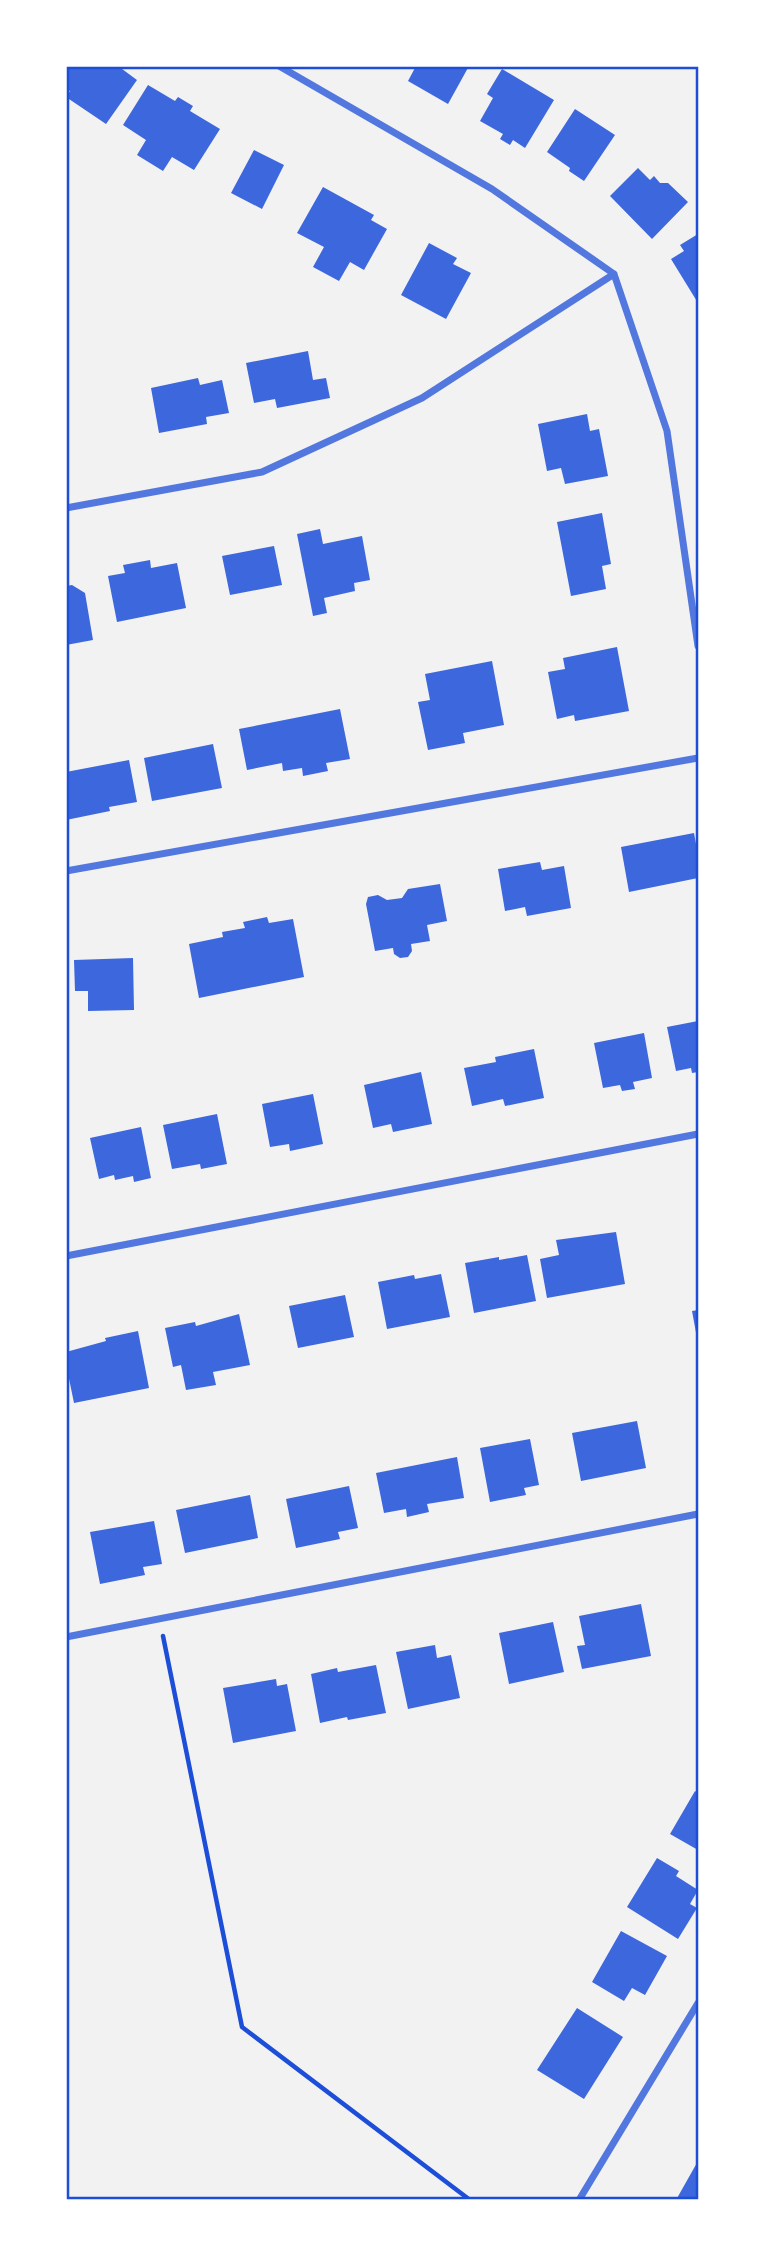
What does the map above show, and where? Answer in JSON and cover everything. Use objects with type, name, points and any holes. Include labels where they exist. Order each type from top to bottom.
[{"type":"street","points":[[279,66],[492,189],[614,274],[667,431],[698,646]]},
{"type":"street","points":[[66,508],[262,472],[422,398],[614,274]]},
{"type":"street","points":[[66,871],[698,758]]},
{"type":"street","points":[[66,1256],[698,1134]]},
{"type":"street","points":[[66,1637],[698,1514]]},
{"type":"street","points":[[579,2200],[698,2003]]},
{"type":"path","points":[[159,1618],[242,2027],[470,2200]]},
{"type":"building","points":[[66,66],[118,66],[137,80],[106,124],[66,97],[70,91],[66,89]]},
{"type":"building","points":[[416,66],[469,66],[448,104],[408,81]]},
{"type":"building","points":[[502,69],[554,100],[525,148],[513,140],[510,145],[500,139],[503,134],[480,121],[493,98],[487,94]]},
{"type":"building","points":[[148,85],[175,101],[178,97],[193,106],[190,111],[220,129],[194,170],[172,157],[163,171],[137,155],[146,140],[123,125]]},
{"type":"building","points":[[575,109],[615,135],[584,181],[547,152]]},
{"type":"building","points":[[254,150],[284,165],[262,209],[231,193]]},
{"type":"building","points":[[638,168],[650,180],[654,176],[660,183],[668,183],[688,202],[652,239],[610,196]]},
{"type":"building","points":[[323,187],[374,215],[371,220],[387,229],[364,270],[350,262],[339,281],[313,267],[324,247],[297,233]]},
{"type":"building","points":[[698,234],[698,303],[671,259],[684,251],[680,245]]},
{"type":"building","points":[[429,243],[457,258],[453,264],[471,273],[446,319],[401,295]]},
{"type":"building","points":[[308,351],[313,380],[326,378],[330,398],[277,408],[275,399],[254,403],[246,363]]},
{"type":"building","points":[[198,378],[200,385],[222,380],[229,413],[206,417],[207,424],[159,433],[151,388]]},
{"type":"building","points":[[587,414],[590,431],[599,429],[608,476],[565,484],[561,468],[547,471],[538,424]]},
{"type":"building","points":[[602,513],[611,564],[602,566],[606,589],[571,596],[557,522]]},
{"type":"building","points":[[320,529],[323,544],[362,536],[370,580],[354,583],[355,591],[324,598],[327,613],[313,616],[297,534]]},
{"type":"building","points":[[274,546],[282,585],[230,595],[222,556]]},
{"type":"building","points":[[150,560],[151,568],[177,563],[186,608],[117,622],[108,576],[125,573],[123,565]]},
{"type":"building","points":[[72,585],[85,593],[93,640],[66,645],[66,586]]},
{"type":"building","points":[[617,647],[629,711],[575,721],[574,715],[557,719],[548,672],[565,669],[563,658]]},
{"type":"building","points":[[492,661],[504,725],[463,733],[465,743],[428,750],[418,702],[430,700],[425,674]]},
{"type":"building","points":[[340,709],[350,759],[326,763],[328,771],[303,776],[302,768],[283,771],[282,763],[247,770],[239,729]]},
{"type":"building","points":[[213,744],[222,788],[152,801],[144,758]]},
{"type":"building","points":[[129,760],[137,802],[66,820],[66,772]]},
{"type":"building","points":[[694,833],[698,878],[629,892],[621,847]]},
{"type":"building","points":[[540,862],[542,870],[564,866],[571,908],[527,916],[525,907],[505,911],[498,869]]},
{"type":"building","points":[[440,884],[447,921],[427,925],[430,941],[411,944],[412,951],[408,957],[400,958],[394,954],[393,948],[375,951],[366,904],[368,897],[378,895],[387,900],[402,898],[408,889]]},
{"type":"building","points":[[267,917],[269,923],[293,919],[304,977],[199,998],[189,944],[223,937],[222,932],[245,928],[243,922]]},
{"type":"building","points":[[133,958],[134,1010],[88,1011],[88,991],[75,991],[74,960]]},
{"type":"building","points":[[698,1021],[698,1072],[692,1073],[691,1068],[676,1071],[667,1027]]},
{"type":"building","points":[[644,1033],[652,1078],[633,1082],[635,1089],[622,1091],[620,1085],[603,1088],[594,1043]]},
{"type":"building","points":[[534,1049],[544,1098],[505,1106],[503,1099],[472,1106],[464,1068],[496,1062],[495,1057]]},
{"type":"building","points":[[421,1072],[432,1124],[393,1132],[391,1124],[373,1128],[364,1085]]},
{"type":"building","points":[[313,1094],[323,1144],[290,1151],[289,1144],[270,1147],[262,1104]]},
{"type":"building","points":[[217,1114],[227,1164],[201,1169],[200,1164],[172,1169],[163,1125]]},
{"type":"building","points":[[141,1127],[151,1178],[134,1182],[133,1176],[115,1180],[114,1175],[99,1179],[90,1138]]},
{"type":"building","points":[[616,1232],[625,1284],[547,1298],[540,1259],[559,1255],[556,1240]]},
{"type":"building","points":[[527,1255],[536,1301],[474,1313],[465,1263]]},
{"type":"building","points":[[441,1274],[450,1317],[387,1329],[378,1282],[414,1275],[415,1279]]},
{"type":"building","points":[[345,1295],[354,1337],[298,1348],[289,1306]]},
{"type":"building","points":[[698,1310],[698,1338],[697,1338],[692,1311]]},
{"type":"building","points":[[239,1314],[250,1365],[213,1372],[216,1385],[186,1390],[181,1365],[173,1367],[165,1328],[195,1322],[196,1326]]},
{"type":"building","points":[[138,1331],[149,1388],[74,1403],[66,1352],[106,1341],[105,1338]]},
{"type":"building","points":[[637,1421],[646,1468],[581,1481],[572,1433]]},
{"type":"building","points":[[530,1439],[539,1485],[524,1488],[526,1495],[490,1502],[480,1448]]},
{"type":"building","points":[[457,1457],[464,1498],[427,1504],[429,1512],[407,1517],[406,1509],[384,1513],[376,1473]]},
{"type":"building","points":[[349,1486],[358,1528],[338,1532],[340,1539],[296,1548],[286,1499]]},
{"type":"building","points":[[250,1495],[258,1538],[185,1553],[176,1510]]},
{"type":"building","points":[[154,1521],[162,1564],[143,1567],[145,1575],[100,1584],[90,1532]]},
{"type":"building","points":[[641,1604],[651,1656],[582,1669],[577,1646],[585,1645],[579,1616]]},
{"type":"building","points":[[553,1622],[564,1672],[509,1684],[499,1633]]},
{"type":"building","points":[[435,1645],[437,1658],[451,1655],[460,1698],[408,1709],[396,1652]]},
{"type":"building","points":[[376,1665],[386,1713],[320,1723],[311,1674],[337,1668],[338,1672]]},
{"type":"building","points":[[276,1679],[277,1686],[287,1684],[296,1731],[233,1743],[223,1688]]},
{"type":"building","points":[[695,1791],[698,1793],[698,1850],[670,1834]]},
{"type":"building","points":[[657,1858],[679,1871],[676,1876],[698,1890],[690,1904],[697,1908],[678,1939],[627,1907]]},
{"type":"building","points":[[621,1931],[667,1956],[645,1995],[632,1988],[624,2001],[592,1982]]},
{"type":"building","points":[[577,2008],[623,2037],[584,2099],[537,2070]]},
{"type":"building","points":[[698,2161],[698,2200],[676,2200]]}]
